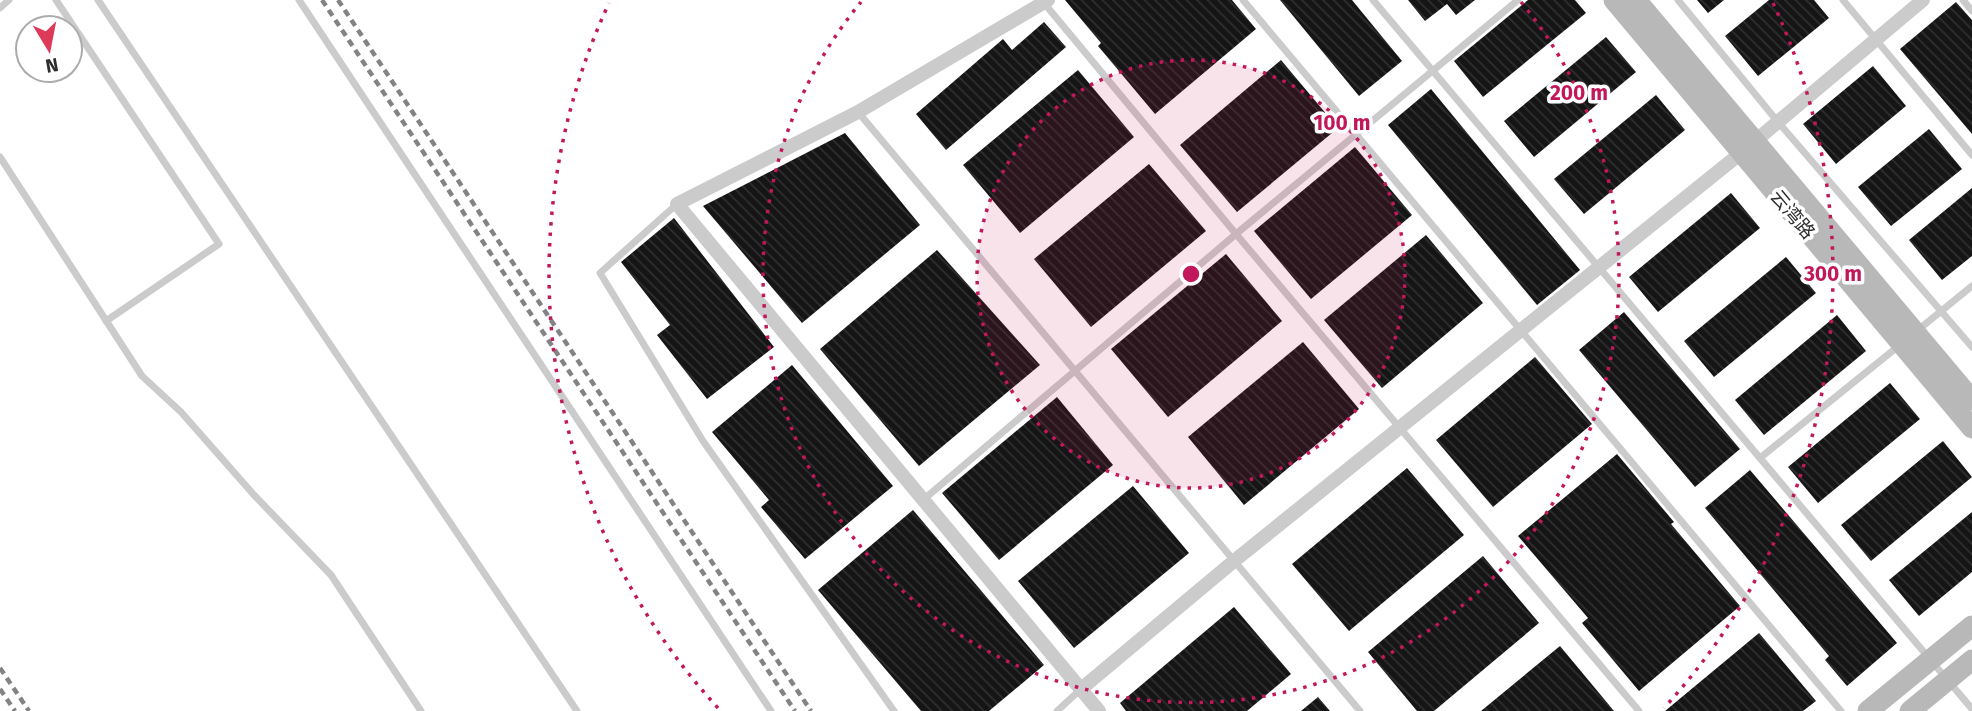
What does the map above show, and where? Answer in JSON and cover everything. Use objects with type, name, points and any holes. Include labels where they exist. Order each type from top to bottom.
[{"type":"main road","name":"云湾路","points":[[1614,0],[1748,147],[1908,338],[1972,428]]},
{"type":"main road","name":"云湾路","points":[[1636,0],[1748,147]]},
{"type":"main road","name":"云湾路","points":[[1908,338],[1972,400]]},
{"type":"main road","points":[[1868,711],[1972,626]]},
{"type":"main road","points":[[1910,711],[1972,660]]},
{"type":"street","points":[[1081,690],[1234,561],[1748,147],[1923,0]]},
{"type":"street","points":[[1046,2],[858,112],[677,204],[1099,711]]},
{"type":"lane","points":[[0,8],[9,0]]},
{"type":"lane","points":[[56,0],[219,244],[106,321]]},
{"type":"lane","points":[[98,0],[577,711]]},
{"type":"lane","points":[[299,0],[771,711]]},
{"type":"lane","points":[[1243,0],[1841,711]]},
{"type":"lane","points":[[1373,0],[1972,709]]},
{"type":"lane","points":[[923,500],[1236,234],[1518,0]]},
{"type":"lane","points":[[1678,0],[1778,122],[1943,310],[1972,347]]},
{"type":"lane","points":[[1843,0],[1972,155]]},
{"type":"lane","points":[[1963,0],[1972,11]]},
{"type":"lane","points":[[1046,2],[1236,234],[1639,711]]},
{"type":"lane","points":[[858,112],[1360,711]]},
{"type":"lane","points":[[0,157],[142,376],[181,412],[254,495],[331,575],[421,711]]},
{"type":"lane","points":[[677,204],[600,273],[703,441],[894,711]]},
{"type":"lane","points":[[1760,458],[1972,286]]},
{"type":"lane","points":[[1057,711],[1081,690]]},
{"type":"building","points":[[1065,0],[1232,0],[1256,29],[1155,114],[1098,46],[1101,43]]},
{"type":"building","points":[[1280,0],[1352,0],[1402,61],[1359,96]]},
{"type":"building","points":[[1408,0],[1475,0],[1456,15],[1447,4],[1425,21]]},
{"type":"building","points":[[1528,0],[1575,0],[1586,13],[1483,97],[1454,61]]},
{"type":"building","points":[[1697,0],[1724,0],[1708,13]]},
{"type":"building","points":[[1769,0],[1814,0],[1829,18],[1758,76],[1725,36]]},
{"type":"building","points":[[1956,2],[1972,20],[1972,134],[1900,49]]},
{"type":"building","points":[[1044,22],[1066,47],[946,150],[916,114],[1003,39],[1012,50]]},
{"type":"building","points":[[1606,37],[1636,72],[1534,157],[1504,121]]},
{"type":"building","points":[[1281,60],[1338,128],[1237,212],[1180,145]]},
{"type":"building","points":[[1873,66],[1906,106],[1836,164],[1803,124]]},
{"type":"building","points":[[1078,70],[1134,137],[1020,233],[963,165]]},
{"type":"building","points":[[1431,89],[1580,270],[1537,305],[1388,125]]},
{"type":"building","points":[[1656,95],[1685,130],[1584,214],[1554,179]]},
{"type":"building","points":[[1929,129],[1962,169],[1891,226],[1858,187]]},
{"type":"building","points":[[845,133],[920,225],[802,323],[703,206]]},
{"type":"building","points":[[1355,147],[1412,215],[1311,299],[1254,231]]},
{"type":"building","points":[[1149,164],[1206,231],[1091,327],[1034,259]]},
{"type":"building","points":[[1972,188],[1972,256],[1942,280],[1909,240]]},
{"type":"building","points":[[1731,193],[1760,228],[1658,312],[1629,277]]},
{"type":"building","points":[[674,218],[774,347],[707,399],[657,335],[670,325],[621,262]]},
{"type":"building","points":[[1426,235],[1483,303],[1382,388],[1324,320]]},
{"type":"building","points":[[937,250],[1040,365],[919,466],[820,349]]},
{"type":"building","points":[[1226,254],[1282,321],[1168,417],[1111,349]]},
{"type":"building","points":[[1786,257],[1816,293],[1714,377],[1684,341]]},
{"type":"building","points":[[1624,312],[1740,449],[1695,487],[1579,350]]},
{"type":"building","points":[[1837,315],[1866,351],[1764,435],[1735,400]]},
{"type":"building","points":[[1303,342],[1359,409],[1244,505],[1188,437]]},
{"type":"building","points":[[1535,357],[1592,424],[1493,507],[1436,440]]},
{"type":"building","points":[[792,365],[893,486],[805,559],[761,507],[769,500],[712,432]]},
{"type":"building","points":[[1890,383],[1920,419],[1818,503],[1788,467]]},
{"type":"building","points":[[1057,397],[1113,465],[999,560],[942,493]]},
{"type":"building","points":[[1943,441],[1972,477],[1871,561],[1841,525]]},
{"type":"building","points":[[1617,454],[1740,606],[1639,691],[1582,623],[1588,618],[1518,536]]},
{"type":"building","points":[[1407,468],[1464,535],[1349,631],[1292,564]]},
{"type":"building","points":[[1750,470],[1897,643],[1847,686],[1825,660],[1829,656],[1705,508]]},
{"type":"building","points":[[1133,486],[1189,553],[1074,648],[1018,581]]},
{"type":"building","points":[[913,510],[1044,665],[989,711],[921,711],[818,590]]},
{"type":"building","points":[[1972,512],[1972,572],[1919,616],[1889,580]]},
{"type":"building","points":[[1483,556],[1539,623],[1434,711],[1417,711],[1368,652]]},
{"type":"building","points":[[1234,607],[1291,674],[1247,711],[1126,711],[1120,703]]},
{"type":"building","points":[[1759,633],[1816,701],[1803,711],[1665,711]]},
{"type":"building","points":[[1560,646],[1614,711],[1481,711]]},
{"type":"building","points":[[1318,697],[1330,711],[1301,711]]},
{"type":"railway","points":[[322,0],[795,711]]},
{"type":"railway","points":[[338,0],[811,711]]},
{"type":"railway","points":[[0,668],[29,711]]},
{"type":"railway","points":[[0,689],[15,711]]}]
